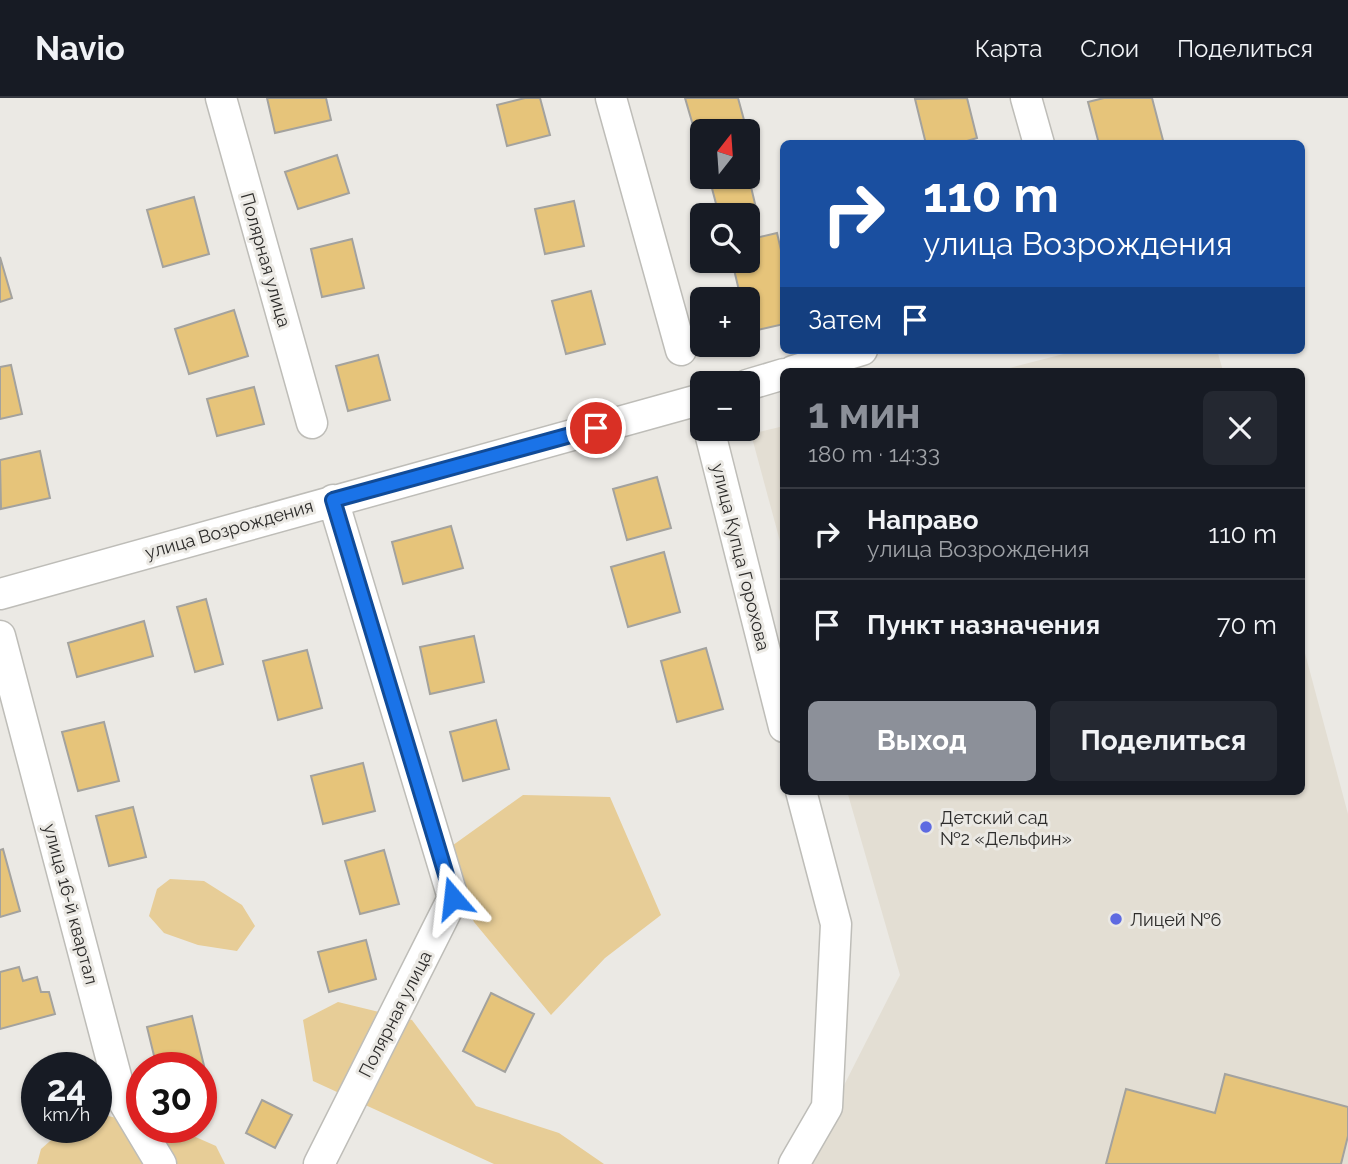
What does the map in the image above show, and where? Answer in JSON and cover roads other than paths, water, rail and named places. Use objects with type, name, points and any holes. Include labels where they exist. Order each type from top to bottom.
[{"type":"street","name":"Полярная улица","points":[[221,98],[312,423]]},
{"type":"street","points":[[611,98],[681,350]]},
{"type":"street","points":[[1026,98],[1038,140]]},
{"type":"street","points":[[803,368],[849,354]]},
{"type":"street","points":[[760,381],[780,375]]},
{"type":"street","name":"улица Возрождения","points":[[0,594],[690,402]]},
{"type":"street","name":"улица Купца Горохова","points":[[712,441],[780,711]]},
{"type":"street","name":"Полярная улица","points":[[319,1164],[453,898],[333,500]]},
{"type":"street","name":"улица 16-й квартал","points":[[0,636],[122,1099],[161,1164]]},
{"type":"street","points":[[794,1164],[827,1107],[835,924],[802,795]]},
{"type":"place","name":"Детский сад №2 «Дельфин»","points":[[926,827]]},
{"type":"place","name":"Лицей №6","points":[[1116,919]]}]
